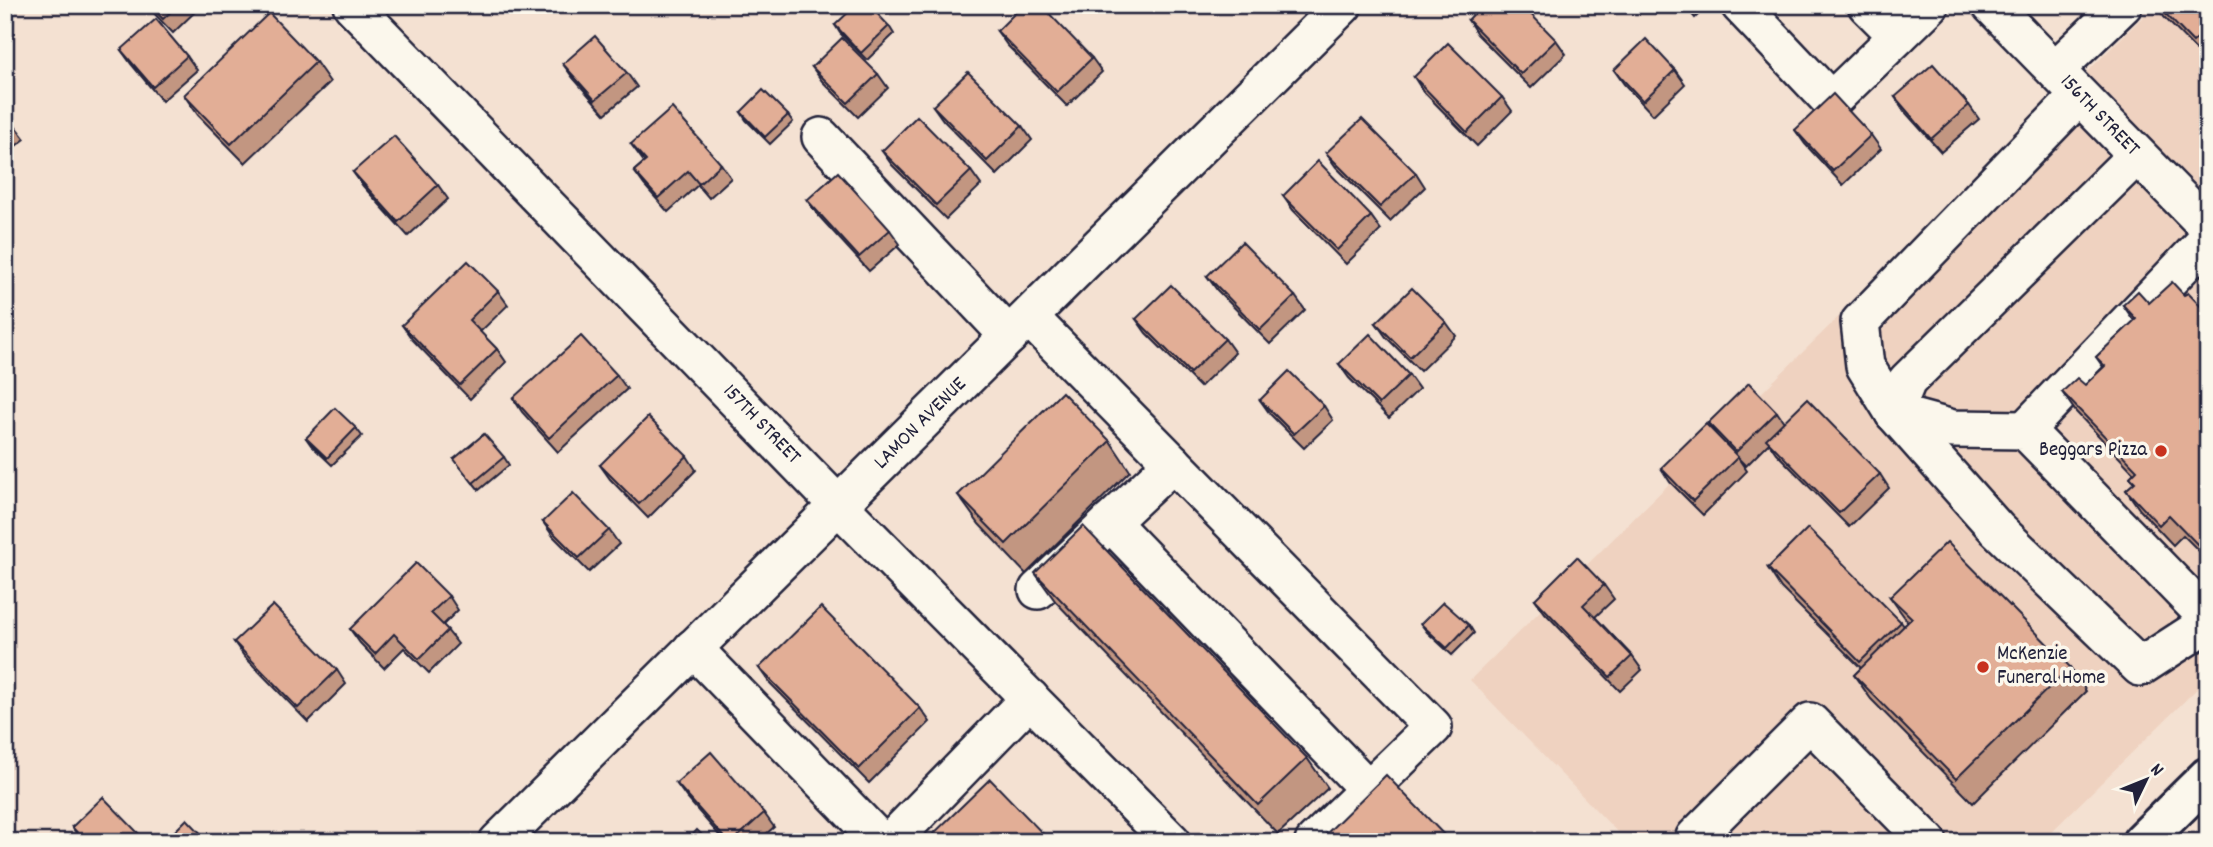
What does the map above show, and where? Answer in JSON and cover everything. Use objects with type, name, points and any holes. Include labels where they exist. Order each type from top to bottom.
[{"type":"main road","points":[[2142,842],[2206,782]]},
{"type":"street","name":"157TH STREET","points":[[352,5],[838,505],[1172,842]]},
{"type":"street","name":"LAMON AVENUE","points":[[498,842],[1343,5]]},
{"type":"street","points":[[1740,5],[1831,101],[1930,5]]},
{"type":"street","points":[[1867,5],[1898,36]]},
{"type":"street","name":"156TH STREET","points":[[1991,5],[2208,227]]},
{"type":"street","points":[[2055,70],[2123,5]]},
{"type":"street","points":[[1894,413],[1952,429],[2025,430],[2208,621],[2140,667],[1997,529],[1894,413],[1865,366],[1860,322],[2080,96]]},
{"type":"street","points":[[821,137],[1019,326],[1173,463],[1433,727],[1314,842]]},
{"type":"street","points":[[1894,413],[1907,381],[2137,155]]},
{"type":"street","points":[[2025,430],[2208,239]]},
{"type":"street","points":[[1038,590],[1173,463]]},
{"type":"street","points":[[1111,522],[1368,789]]},
{"type":"street","points":[[694,648],[881,842]]},
{"type":"street","points":[[890,842],[1030,698]]},
{"type":"street","points":[[1699,842],[1695,837],[1810,722],[1928,842]]},
{"type":"shaded area","points":[[2155,5],[2208,5],[2208,678],[2041,842],[1627,842],[1470,680]]},
{"type":"building","points":[[150,5],[178,5],[163,19]]},
{"type":"building","points":[[856,5],[869,5],[889,26],[861,53],[835,25]]},
{"type":"building","points":[[1023,5],[1041,5],[1092,58],[1057,92],[997,31]]},
{"type":"building","points":[[1482,5],[1522,5],[1556,40],[1521,74],[1468,20]]},
{"type":"building","points":[[2157,5],[2208,5],[2208,28],[2193,42]]},
{"type":"building","points":[[269,13],[316,62],[231,144],[184,95]]},
{"type":"building","points":[[156,19],[187,56],[153,87],[121,50]]},
{"type":"building","points":[[595,36],[627,73],[595,100],[563,64]]},
{"type":"building","points":[[842,38],[878,74],[848,103],[812,67]]},
{"type":"building","points":[[1646,39],[1675,70],[1643,101],[1614,70]]},
{"type":"building","points":[[1448,43],[1502,97],[1467,132],[1414,77]]},
{"type":"building","points":[[1933,64],[1969,105],[1931,139],[1895,97]]},
{"type":"building","points":[[968,72],[1022,126],[987,161],[933,106]]},
{"type":"building","points":[[763,90],[788,115],[765,137],[741,112]]},
{"type":"building","points":[[1833,94],[1871,135],[1833,171],[1795,130]]},
{"type":"building","points":[[672,108],[721,164],[699,184],[688,171],[658,198],[634,171],[646,161],[631,144]]},
{"type":"building","points":[[5,113],[15,125],[5,132]]},
{"type":"building","points":[[917,116],[971,171],[936,205],[882,151]]},
{"type":"building","points":[[1362,119],[1416,173],[1380,207],[1326,153]]},
{"type":"building","points":[[394,136],[438,185],[398,222],[353,172]]},
{"type":"building","points":[[1318,161],[1371,216],[1337,250],[1283,196]]},
{"type":"building","points":[[838,172],[890,230],[859,257],[807,200]]},
{"type":"building","points":[[1242,242],[1295,296],[1260,330],[1207,276]]},
{"type":"building","points":[[468,261],[498,291],[469,320],[497,349],[460,385],[402,325]]},
{"type":"building","name":"Beggars Pizza","points":[[2172,282],[2184,295],[2188,293],[2208,314],[2208,541],[2201,548],[2169,515],[2159,525],[2126,490],[2135,482],[2130,477],[2137,470],[2062,392],[2077,378],[2085,385],[2105,366],[2096,357],[2136,319],[2123,305],[2138,291],[2149,303]]},
{"type":"building","points":[[1171,285],[1225,339],[1190,373],[1136,319]]},
{"type":"building","points":[[1412,288],[1446,322],[1410,357],[1376,323]]},
{"type":"building","points":[[1370,334],[1409,375],[1379,404],[1339,364]]},
{"type":"building","points":[[581,336],[617,375],[549,438],[513,398]]},
{"type":"building","points":[[1289,371],[1324,406],[1294,434],[1260,400]]},
{"type":"building","points":[[1749,383],[1777,412],[1736,452],[1708,423]]},
{"type":"building","points":[[1062,392],[1110,441],[1006,544],[958,495]]},
{"type":"building","points":[[1807,399],[1880,474],[1839,513],[1766,439]]},
{"type":"building","points":[[335,408],[356,428],[327,458],[306,438]]},
{"type":"building","points":[[648,417],[687,456],[639,504],[600,465]]},
{"type":"building","points":[[1706,424],[1738,457],[1693,501],[1661,468]]},
{"type":"building","points":[[484,434],[504,457],[473,483],[454,459]]},
{"type":"building","points":[[573,493],[609,530],[579,558],[543,522]]},
{"type":"building","points":[[1083,526],[1307,758],[1258,805],[1035,573]]},
{"type":"building","points":[[1808,528],[1901,622],[1860,662],[1768,568]]},
{"type":"building","name":"McKenzie Funeral Home","points":[[1947,542],[2070,667],[1956,779],[1854,675],[1912,618],[1890,597]]},
{"type":"building","points":[[1577,557],[1604,585],[1583,605],[1632,656],[1610,677],[1535,599]]},
{"type":"building","points":[[416,563],[449,596],[431,613],[448,630],[419,659],[394,634],[375,654],[350,629]]},
{"type":"building","points":[[1443,602],[1469,625],[1447,648],[1421,624]]},
{"type":"building","points":[[273,605],[337,670],[298,708],[234,642]]},
{"type":"building","points":[[821,607],[920,708],[859,769],[759,668]]},
{"type":"building","points":[[711,752],[764,813],[732,842],[728,842],[676,783]]},
{"type":"building","points":[[1386,775],[1451,842],[1318,842]]},
{"type":"building","points":[[990,779],[1051,842],[931,842],[928,839]]},
{"type":"building","points":[[103,797],[142,837],[138,842],[86,842],[72,827]]},
{"type":"building","points":[[187,819],[209,842],[164,842]]},
{"type":"building","points":[[697,830],[709,842],[686,842]]},
{"type":"place","name":"Beggars Pizza","points":[[2161,451]]},
{"type":"place","name":"McKenzie Funeral Home","points":[[1983,667]]}]
